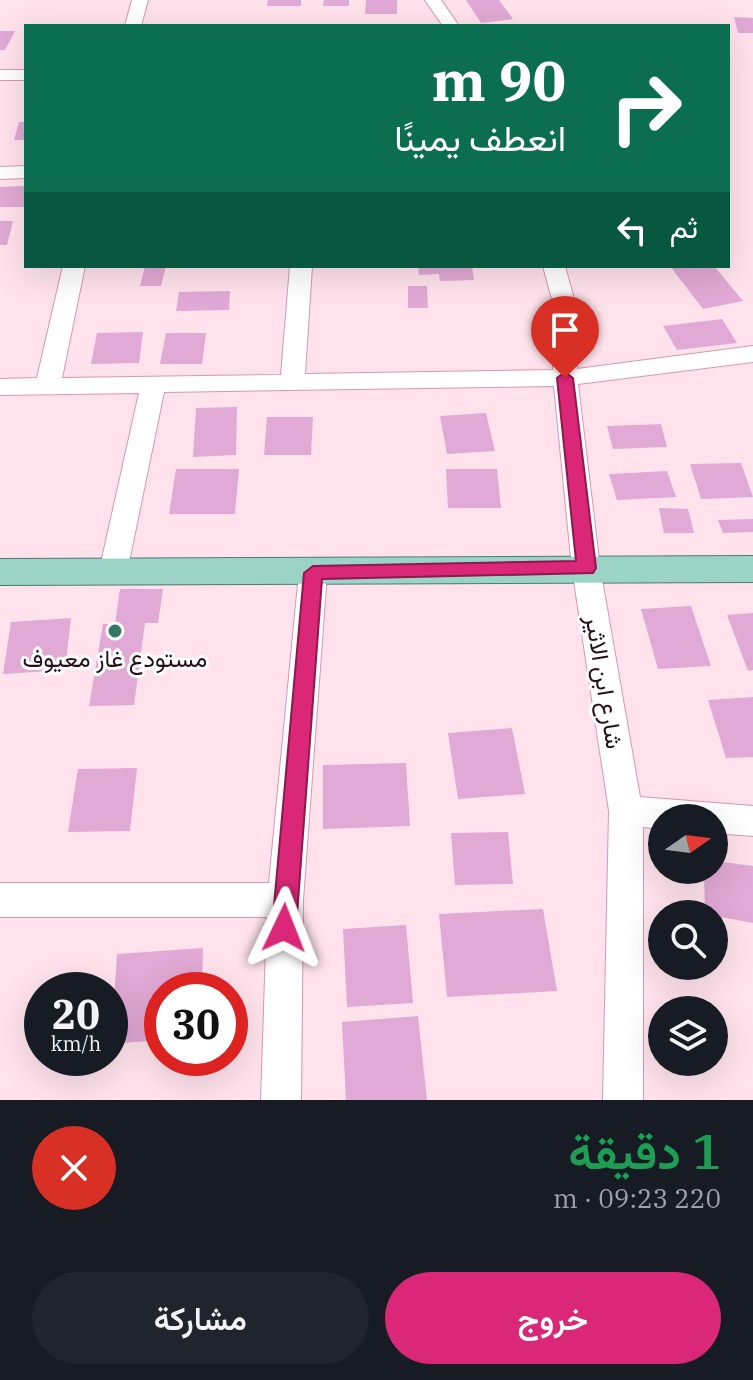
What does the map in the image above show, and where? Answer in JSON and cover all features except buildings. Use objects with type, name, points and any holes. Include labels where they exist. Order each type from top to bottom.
[{"type":"main road","points":[[0,572],[753,569]]},
{"type":"street","points":[[134,24],[140,0]]},
{"type":"street","points":[[433,0],[450,24]]},
{"type":"street","points":[[0,75],[24,75]]},
{"type":"street","points":[[0,173],[24,172]]},
{"type":"street","points":[[48,386],[74,268]]},
{"type":"street","points":[[292,383],[301,268]]},
{"type":"street","name":"شارع ابن الاثير","points":[[555,268],[565,307],[565,378],[586,568],[626,811],[623,1100]]},
{"type":"street","points":[[0,387],[565,378],[753,354]]},
{"type":"street","points":[[113,572],[153,385]]},
{"type":"street","points":[[281,1100],[285,900],[313,573]]},
{"type":"street","points":[[626,811],[648,813]]},
{"type":"street","points":[[728,819],[753,821]]},
{"type":"street","points":[[0,900],[285,900]]},
{"type":"place","name":"مستودع غاز معيوف","points":[[115,631]]},
{"type":"route","points":[[284,928],[313,573],[586,568],[565,378]]}]
